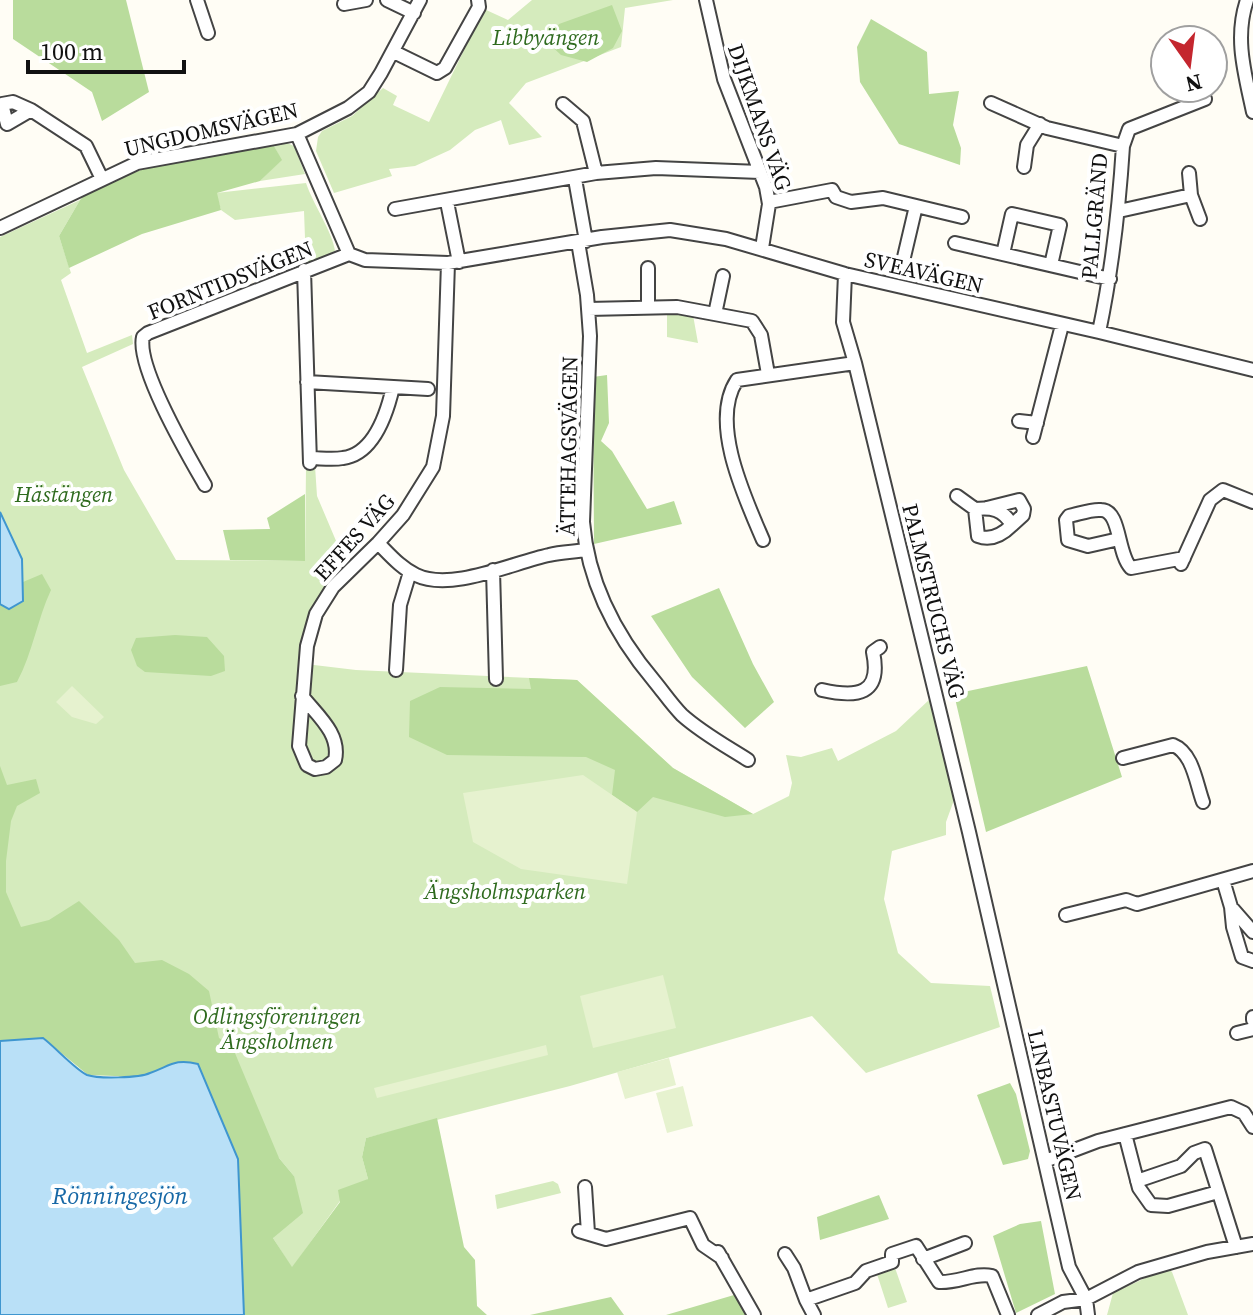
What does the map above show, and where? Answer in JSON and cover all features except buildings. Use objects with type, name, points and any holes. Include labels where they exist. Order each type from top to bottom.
[{"type":"street","points":[[197,0],[208,33]]},
{"type":"street","points":[[344,4],[366,0]]},
{"type":"street","points":[[387,0],[414,13]]},
{"type":"street","name":"UNGDOMSVÄGEN","points":[[0,228],[137,163],[297,134],[348,108],[369,92],[394,52],[420,0]]},
{"type":"street","points":[[394,52],[437,73],[445,68],[479,7],[478,0]]},
{"type":"street","name":"DIJKMANS VÄG","points":[[706,0],[724,79],[769,202],[762,248]]},
{"type":"street","points":[[1247,0],[1239,29],[1240,54],[1253,112]]},
{"type":"street","name":"PALLGRÄND","points":[[991,103],[1040,124],[1123,146],[1119,211],[1099,332]]},
{"type":"street","points":[[563,104],[583,121],[596,173]]},
{"type":"street","points":[[1123,146],[1129,129],[1192,104]]},
{"type":"street","name":"UNGDOMSVÄGEN","points":[[31,110],[86,146],[102,179]]},
{"type":"street","points":[[1024,167],[1027,145],[1040,124]]},
{"type":"street","points":[[297,134],[349,254]]},
{"type":"street","points":[[395,209],[596,173],[656,168],[760,172]]},
{"type":"street","points":[[1189,173],[1191,195],[1200,219]]},
{"type":"street","points":[[575,179],[582,241]]},
{"type":"street","points":[[769,202],[832,190],[836,197],[851,202],[883,198],[962,217]]},
{"type":"street","points":[[1119,211],[1191,195]]},
{"type":"street","points":[[447,202],[454,262]]},
{"type":"street","points":[[904,257],[916,206]]},
{"type":"street","points":[[1003,254],[1012,214],[1060,225],[1051,265]]},
{"type":"street","name":"SVEAVÄGEN","points":[[349,254],[365,260],[454,262],[602,237],[670,230],[762,248],[845,274],[1253,370]]},
{"type":"street","name":"ÄTTEHAGSVÄGEN","points":[[582,241],[588,309],[589,394],[583,522],[586,550],[612,623],[632,654],[680,713],[709,736],[748,760]]},
{"type":"street","points":[[955,243],[1110,279]]},
{"type":"street","name":"FORNTIDSVÄGEN","points":[[205,485],[179,440],[143,356],[143,337],[349,254]]},
{"type":"street","name":"EFFES VÄG","points":[[302,696],[332,732],[338,749],[335,760],[326,767],[315,769],[307,765],[299,746],[302,696],[307,646],[316,614],[333,587],[378,543],[418,494],[433,467],[443,416],[454,262]]},
{"type":"street","points":[[648,268],[648,307]]},
{"type":"street","points":[[304,270],[310,460],[344,458],[359,453],[374,437],[389,405],[393,387]]},
{"type":"street","name":"PALMSTRUCHS VÄG","points":[[845,274],[843,322],[993,937]]},
{"type":"street","points":[[715,314],[723,276]]},
{"type":"street","points":[[588,309],[677,307],[752,321],[761,335],[768,374]]},
{"type":"street","points":[[1033,437],[1062,325]]},
{"type":"street","points":[[763,540],[744,496],[732,457],[726,412],[730,390],[737,380],[855,363]]},
{"type":"street","points":[[307,382],[428,389]]},
{"type":"street","points":[[1019,421],[1037,423]]},
{"type":"street","points":[[1119,539],[1124,561],[1131,568],[1183,561],[1210,500],[1223,490],[1253,502]]},
{"type":"street","points":[[957,496],[981,508],[995,508],[1007,516],[1012,525]]},
{"type":"street","points":[[1019,500],[1024,509],[1023,515],[1004,533],[985,538],[978,536],[981,508],[1019,500]]},
{"type":"street","points":[[378,543],[410,572],[433,580],[455,579],[552,554],[586,550]]},
{"type":"street","points":[[493,570],[496,679]]},
{"type":"street","points":[[396,670],[400,605],[410,572]]},
{"type":"street","points":[[822,690],[846,696],[861,693],[871,685],[876,669],[873,652],[880,647]]},
{"type":"street","points":[[1123,758],[1173,745],[1178,747],[1186,754],[1203,802]]},
{"type":"street","points":[[1066,915],[1126,900],[1137,904],[1253,871]]},
{"type":"street","points":[[1223,880],[1242,957],[1253,961]]},
{"type":"street","points":[[1231,907],[1253,932]]},
{"type":"street","name":"LINBASTUVÄGEN","points":[[993,937],[1069,1267],[1086,1299],[1088,1315]]},
{"type":"street","points":[[1237,1033],[1253,1029]]},
{"type":"street","points":[[1045,1161],[1098,1141],[1231,1107],[1244,1113],[1253,1127]]},
{"type":"street","points":[[1125,1134],[1137,1181],[1151,1205],[1168,1206],[1218,1192]]},
{"type":"street","points":[[1137,1181],[1181,1166],[1194,1153],[1205,1149],[1236,1247]]},
{"type":"street","points":[[585,1187],[584,1232],[606,1239],[690,1218],[703,1245],[719,1254],[754,1315]]},
{"type":"street","points":[[923,1259],[965,1243]]},
{"type":"street","points":[[1038,1315],[1063,1302],[1086,1299],[1138,1272],[1207,1252],[1253,1244]]},
{"type":"street","points":[[806,1300],[855,1283],[866,1271],[892,1262],[892,1254],[916,1246],[939,1282],[956,1283],[982,1273],[992,1276],[1008,1315]]},
{"type":"street","points":[[785,1254],[814,1315]]},
{"type":"green space","points":[[13,0],[126,0],[149,92],[102,121],[92,92],[13,39]]},
{"type":"green space","name":"Libbyängen","points":[[532,0],[673,0],[625,8],[621,47],[526,83],[509,103],[542,137],[509,145],[501,120],[475,130],[450,150],[415,166],[389,169],[392,176],[334,193],[316,151],[322,131],[352,116],[383,88],[397,96],[393,105],[429,122],[484,9],[508,20]]},
{"type":"green space","points":[[612,5],[622,31],[613,48],[587,62],[561,55],[547,42],[559,24]]},
{"type":"green space","points":[[871,19],[927,52],[929,94],[959,91],[953,125],[961,148],[960,165],[899,144],[860,82],[857,47]]},
{"type":"green space","points":[[285,142],[294,146],[305,174],[260,181],[281,160],[274,146],[179,156]]},
{"type":"green space","points":[[274,146],[282,160],[260,181],[217,193],[221,210],[142,234],[69,268],[59,236],[89,190],[164,161]]},
{"type":"green space","points":[[306,183],[335,251],[306,265],[304,211],[235,220],[221,210],[216,193]]},
{"type":"green space","name":"Ängsholmsparken","points":[[80,200],[59,236],[71,273],[61,280],[87,353],[132,335],[133,344],[82,367],[124,470],[176,560],[305,561],[306,468],[315,466],[317,496],[345,562],[328,585],[307,624],[299,667],[314,665],[356,670],[577,680],[673,768],[753,814],[789,796],[792,783],[786,755],[801,757],[832,748],[838,761],[896,731],[930,699],[954,800],[946,822],[946,835],[892,851],[884,899],[898,953],[931,983],[990,986],[1000,1027],[866,1073],[812,1016],[570,1086],[366,1138],[362,1157],[368,1179],[340,1201],[292,1268],[273,1238],[294,1176],[279,1158],[43,1038],[0,1041],[0,604],[9,609],[22,559],[0,512],[0,237]]},
{"type":"green space","points":[[667,312],[693,315],[698,343],[667,337]]},
{"type":"green space","points":[[607,375],[609,423],[601,441],[612,451],[647,509],[674,501],[682,524],[594,544],[593,377]]},
{"type":"green space","points":[[305,494],[305,561],[230,560],[223,530],[270,529],[267,518]]},
{"type":"green space","points":[[42,574],[51,590],[27,659],[17,682],[0,686],[0,604],[9,609],[22,601],[23,582]]},
{"type":"green space","points":[[719,588],[753,664],[774,702],[745,728],[692,677],[651,616]]},
{"type":"green space","points":[[175,635],[207,637],[224,656],[225,671],[211,676],[145,672],[137,666],[131,650],[136,638]]},
{"type":"green space","points":[[1087,666],[1122,777],[986,832],[954,694]]},
{"type":"green space","points":[[529,678],[577,680],[673,768],[753,814],[725,817],[653,797],[637,812],[612,795],[615,770],[586,757],[447,755],[409,737],[410,701],[440,687],[531,689]]},
{"type":"green space","points":[[72,686],[104,717],[96,724],[72,717],[56,702]]},
{"type":"green space","points":[[0,766],[7,785],[36,779],[40,793],[17,806],[11,821],[6,892],[21,927],[49,920],[79,901],[119,940],[135,963],[162,960],[189,974],[209,991],[219,1038],[232,1046],[279,1158],[294,1176],[303,1213],[273,1238],[292,1267],[340,1202],[338,1190],[368,1179],[362,1157],[366,1138],[437,1118],[464,1247],[475,1260],[477,1306],[487,1315],[244,1315],[238,1159],[161,1069],[141,1077],[88,1075],[43,1038],[0,1041]]},
{"type":"green space","points":[[583,775],[637,812],[627,884],[521,869],[473,842],[463,793]]},
{"type":"green space","points":[[663,975],[676,1028],[593,1048],[580,996]]},
{"type":"green space","points":[[546,1045],[548,1055],[377,1098],[374,1088]]},
{"type":"green space","points":[[669,1058],[676,1085],[625,1099],[617,1072]]},
{"type":"green space","points":[[1010,1083],[1016,1094],[1030,1151],[1028,1159],[1003,1165],[977,1095]]},
{"type":"green space","points":[[683,1086],[693,1126],[667,1133],[656,1093]]},
{"type":"green space","points":[[553,1181],[558,1184],[561,1193],[497,1209],[495,1195]]},
{"type":"green space","points":[[879,1195],[889,1219],[820,1240],[817,1217]]},
{"type":"green space","points":[[1041,1221],[1055,1294],[1016,1313],[993,1236],[1020,1224]]},
{"type":"green space","points":[[894,1265],[907,1302],[888,1308],[876,1271]]},
{"type":"green space","points":[[1167,1268],[1172,1272],[1188,1315],[1107,1315],[1113,1293]]},
{"type":"green space","points":[[734,1295],[746,1315],[666,1315]]},
{"type":"green space","points":[[611,1297],[624,1315],[530,1315]]},
{"type":"water","points":[[0,512],[22,559],[23,601],[9,609],[0,604]]},
{"type":"water","name":"Rönningesjön","points":[[43,1038],[87,1075],[137,1076],[178,1062],[198,1064],[238,1159],[244,1315],[0,1315],[0,1041]]},
{"type":"park label","name":"Hästängen","points":[[64,494]]},
{"type":"park label","name":"Odlingsföreningen Ängsholmen","points":[[277,1028]]}]
